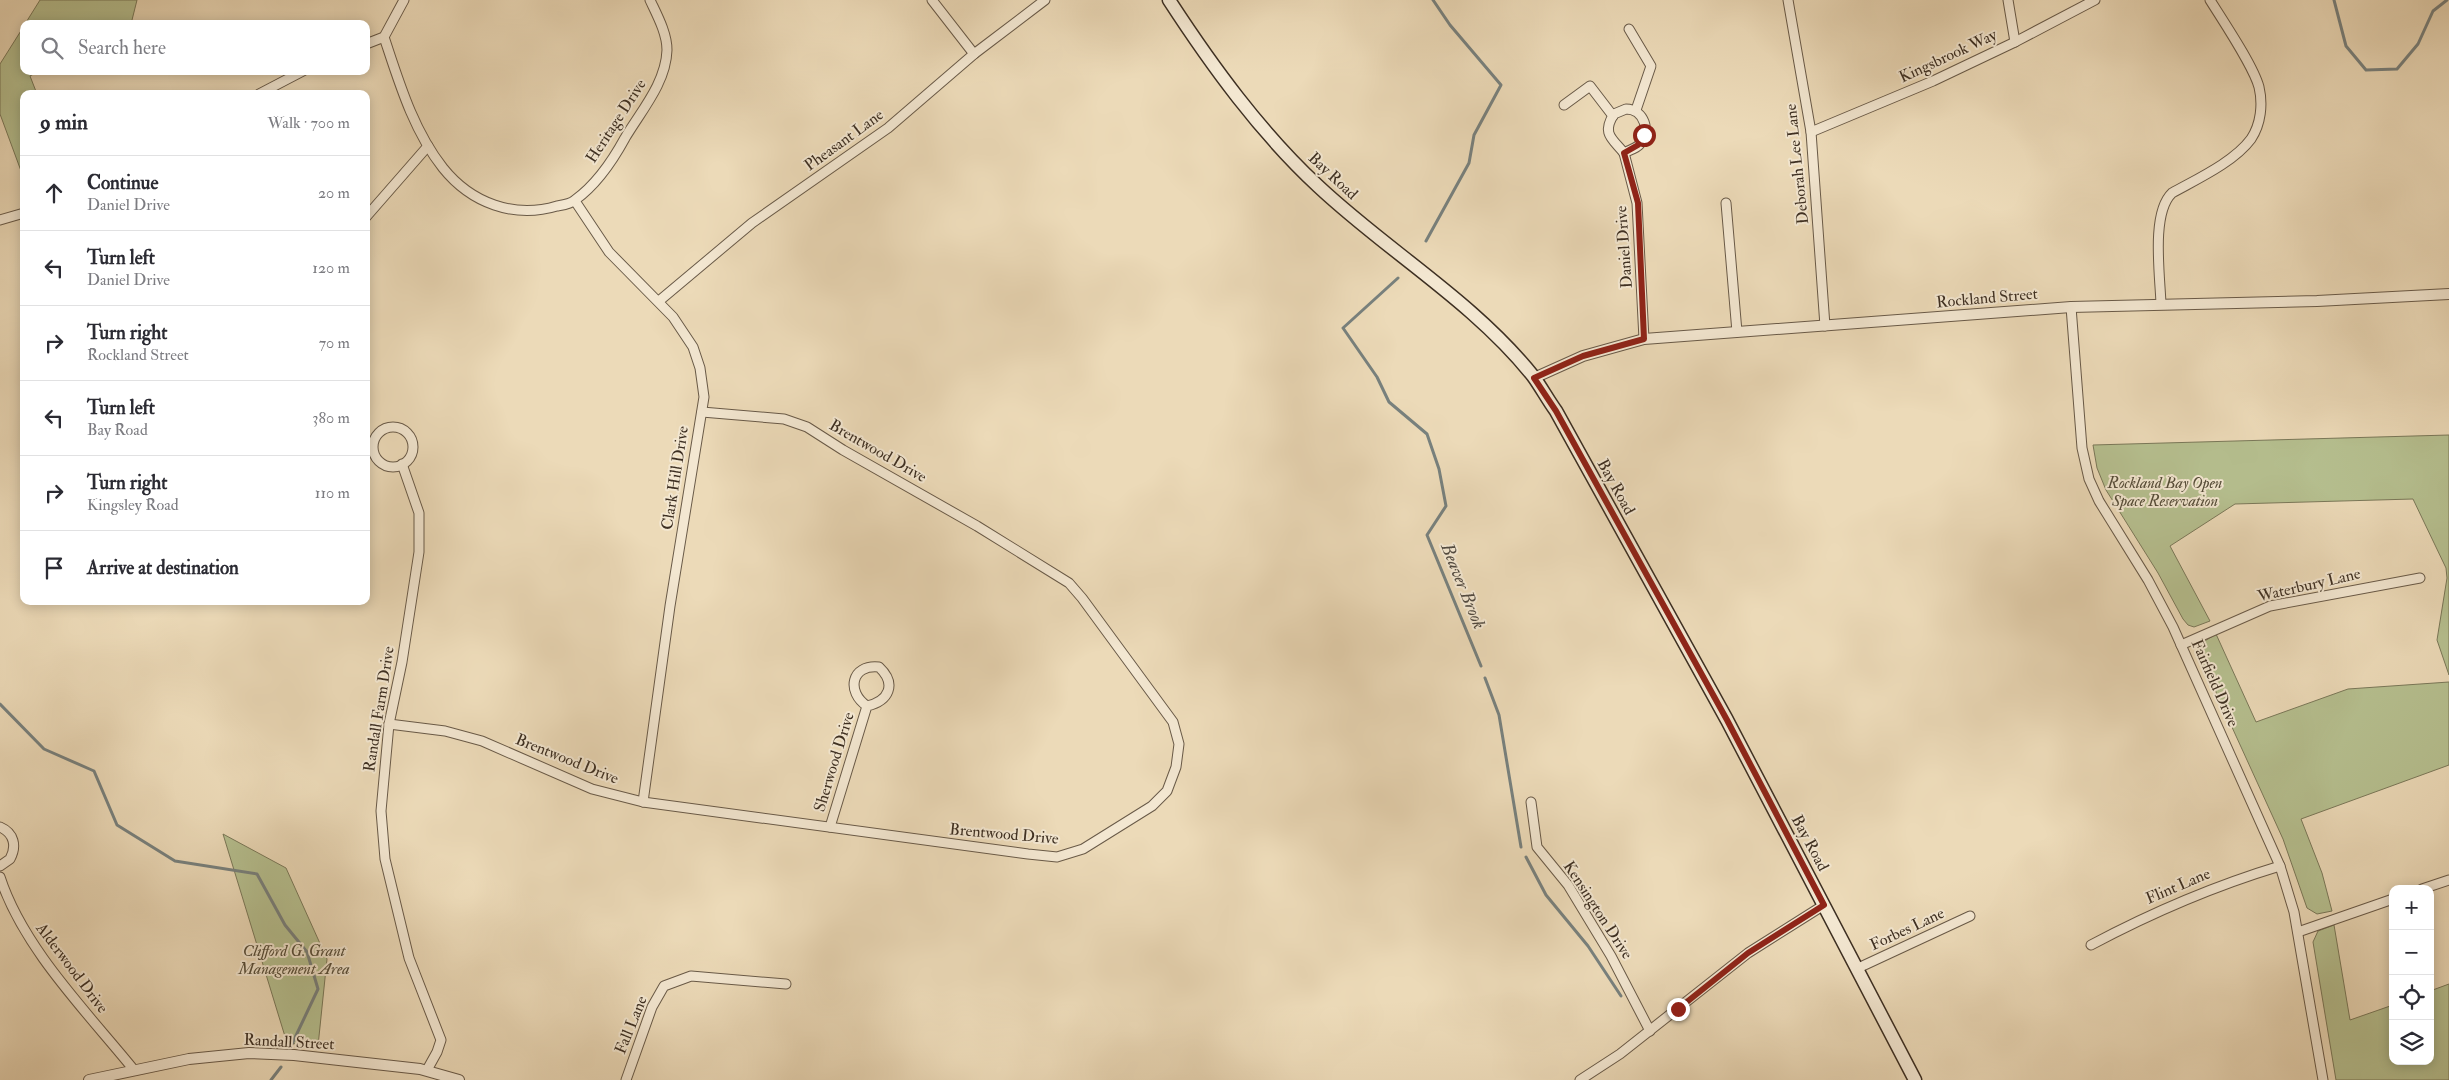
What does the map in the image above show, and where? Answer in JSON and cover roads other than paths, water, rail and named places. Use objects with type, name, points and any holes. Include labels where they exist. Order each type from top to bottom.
[{"type":"main road","name":"Bay Road","points":[[1169,0],[1225,79],[1272,140],[1318,186],[1478,319],[1534,378],[1556,411],[1727,720],[1915,1080]]},
{"type":"street","points":[[370,42],[384,36],[404,0]]},
{"type":"street","name":"Heritage Drive","points":[[384,36],[403,95],[428,146],[444,169],[473,196],[496,206],[518,212],[545,210],[574,201],[609,164],[654,93],[661,77],[667,48],[665,36],[650,0]]},
{"type":"street","points":[[932,0],[974,54]]},
{"type":"street","name":"Pheasant Lane","points":[[659,302],[752,223],[888,128],[974,54],[1045,0]]},
{"type":"street","name":"Deborah Lee Lane","points":[[1788,0],[1810,132],[1825,326]]},
{"type":"street","points":[[2008,0],[2015,42]]},
{"type":"street","name":"Kingsbrook Way","points":[[1810,132],[1933,81],[2015,42],[2095,0]]},
{"type":"street","points":[[2161,304],[2160,217],[2165,200],[2172,193],[2224,163],[2250,139],[2258,122],[2261,104],[2259,86],[2210,0]]},
{"type":"street","points":[[1629,29],[1651,66],[1636,110]]},
{"type":"street","points":[[267,90],[295,75]]},
{"type":"street","points":[[1564,105],[1590,86],[1613,116],[1626,109],[1636,110],[1644,121],[1644,135],[1638,145],[1624,153]]},
{"type":"street","name":"Daniel Drive","points":[[1613,116],[1609,124],[1609,134],[1613,143],[1624,153],[1638,203],[1644,339]]},
{"type":"street","points":[[370,211],[428,146]]},
{"type":"street","name":"Clark Hill Drive","points":[[574,201],[609,252],[673,317],[693,346],[700,368],[704,397],[670,606],[643,802]]},
{"type":"street","points":[[1726,203],[1737,332]]},
{"type":"street","points":[[0,220],[20,214]]},
{"type":"street","name":"Rockland Street","points":[[1534,378],[1583,356],[1644,339],[2071,307],[2317,301],[2449,294]]},
{"type":"street","name":"Fairfield Drive","points":[[2071,307],[2082,448],[2089,479],[2099,502],[2148,580],[2181,645],[2280,866],[2298,932],[2323,1080]]},
{"type":"street","name":"Brentwood Drive","points":[[389,724],[444,731],[482,741],[592,789],[643,802],[1057,857],[1083,849],[1152,806],[1167,790],[1176,767],[1178,744],[1173,722],[1069,584],[977,526],[843,450],[807,427],[784,419],[702,412]]},
{"type":"street","points":[[393,427],[405,431],[410,436],[412,442],[411,455],[402,464],[396,466],[384,465],[376,457],[373,451],[374,440],[381,430],[393,427]]},
{"type":"street","name":"Randall Farm Drive","points":[[402,464],[420,512],[419,552],[402,662],[389,724],[381,811],[385,859],[409,958],[441,1040],[437,1052],[426,1070]]},
{"type":"street","name":"Waterbury Lane","points":[[2181,645],[2270,606],[2420,578]]},
{"type":"street","name":"Sherwood Drive","points":[[867,667],[879,667],[888,679],[887,694],[879,703],[868,706],[859,700],[854,686],[855,678],[859,671],[867,667]]},
{"type":"street","name":"Sherwood Drive","points":[[830,828],[868,706]]},
{"type":"street","name":"Kensington Drive","points":[[1531,802],[1537,847],[1568,885],[1606,948],[1650,1031]]},
{"type":"street","points":[[0,828],[10,835],[14,845],[10,859],[0,866]]},
{"type":"street","name":"Flint Lane","points":[[2091,945],[2180,900],[2230,881],[2280,866]]},
{"type":"street","name":"Alderwood Drive","points":[[0,877],[20,923],[70,993],[134,1070]]},
{"type":"street","points":[[2434,885],[2449,880]]},
{"type":"street","points":[[2298,932],[2389,900]]},
{"type":"street","points":[[1580,1080],[1650,1031],[1748,953],[1824,905]]},
{"type":"street","name":"Forbes Lane","points":[[1856,969],[1970,916]]},
{"type":"street","name":"Fall Lane","points":[[626,1080],[652,1007],[664,986],[691,976],[786,984]]},
{"type":"street","name":"Randall Street","points":[[89,1080],[189,1059],[249,1053],[294,1054],[426,1070],[459,1080]]},
{"type":"waterway","name":"Beaver Brook","points":[[1426,241],[1469,163],[1474,135],[1501,85],[1450,25],[1433,0]]},
{"type":"waterway","points":[[2334,0],[2346,46],[2366,70],[2397,69],[2418,44],[2433,11],[2447,0]]},
{"type":"waterway","name":"Beaver Brook","points":[[1398,278],[1343,328],[1377,377],[1389,402],[1427,434],[1439,469],[1446,506],[1427,535],[1481,666]]},
{"type":"waterway","name":"Beaver Brook","points":[[1485,678],[1499,715],[1521,847]]},
{"type":"waterway","points":[[0,704],[44,749],[94,771],[117,825],[175,861],[257,874],[285,925],[307,952],[318,989],[292,1044]]},
{"type":"waterway","name":"Beaver Brook","points":[[1526,857],[1546,895],[1588,946],[1621,996]]},
{"type":"waterway","points":[[271,1080],[281,1067]]},
{"type":"park label","name":"Rockland Bay Open Space Reservation","points":[[2165,492]]},
{"type":"park label","name":"Clifford G. Grant Management Area","points":[[294,960]]}]
